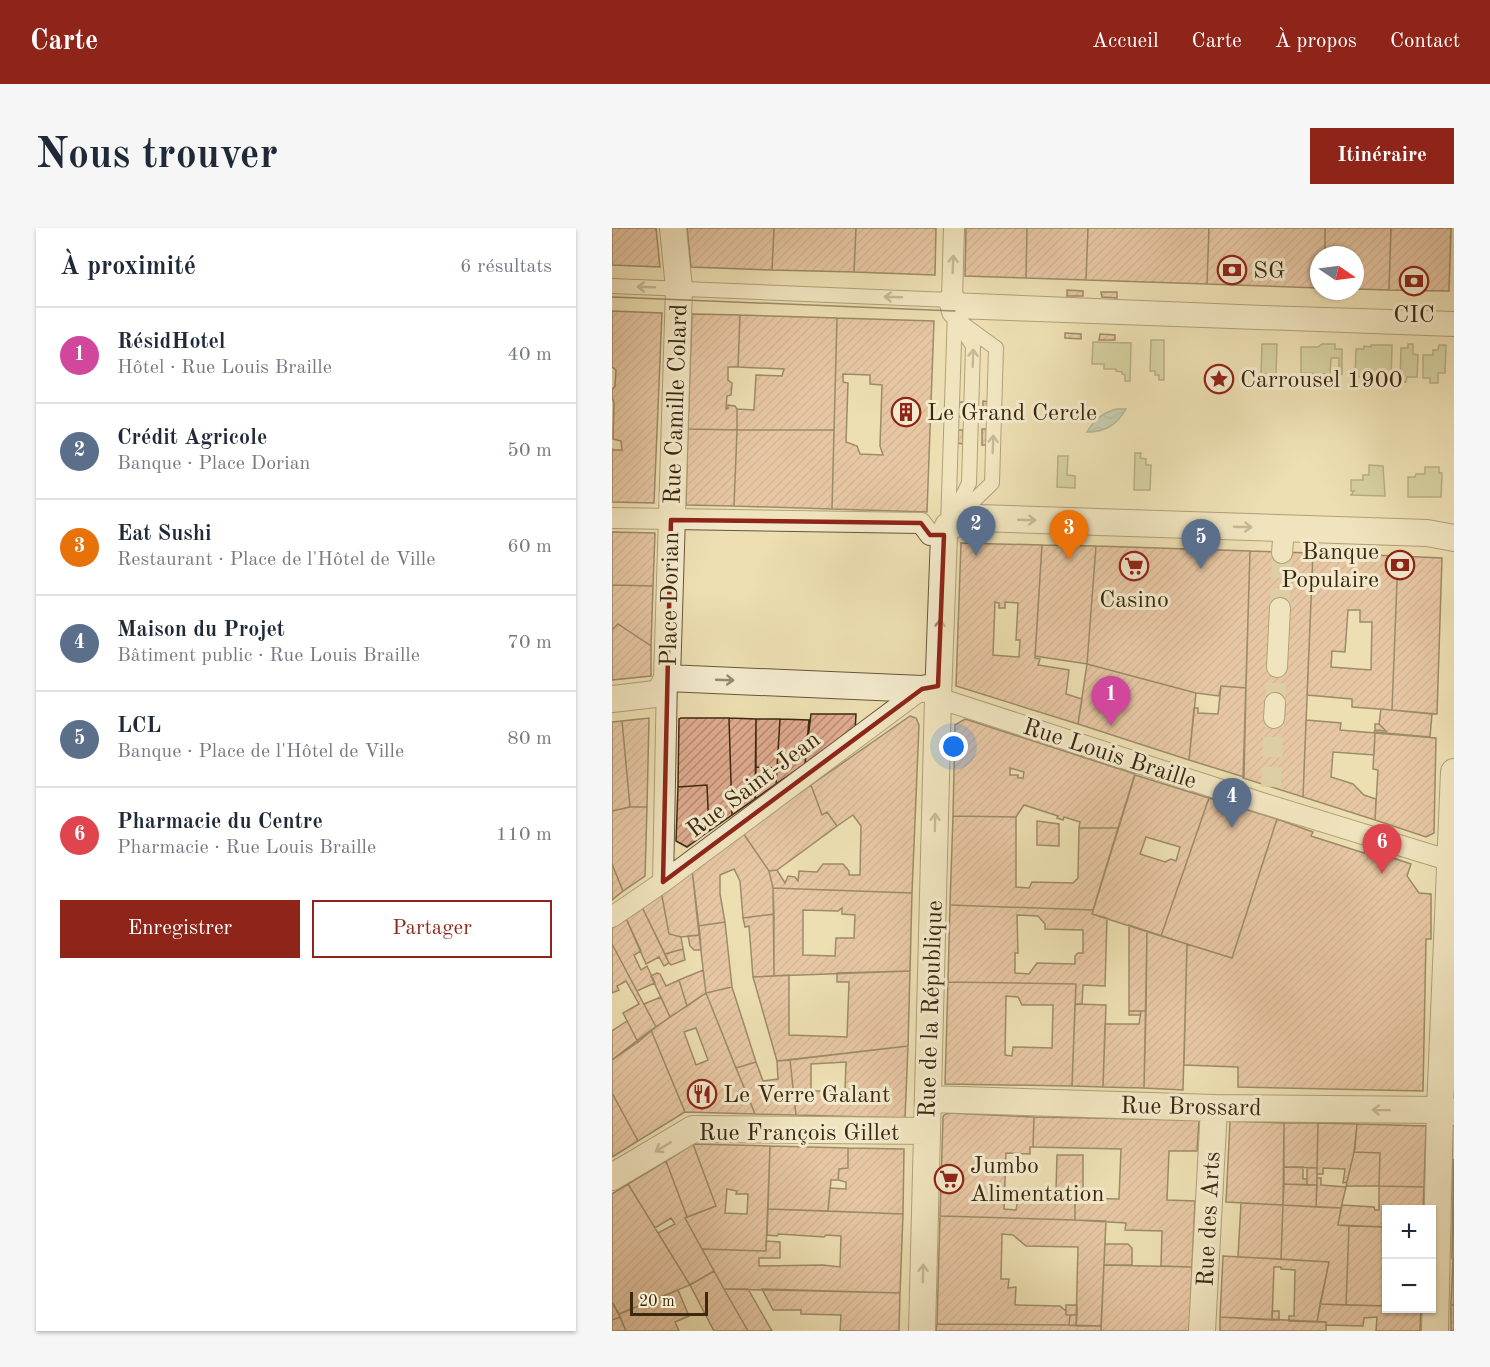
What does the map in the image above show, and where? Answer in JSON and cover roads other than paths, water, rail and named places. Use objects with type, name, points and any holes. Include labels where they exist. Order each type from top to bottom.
[{"type":"street","name":"Rue Camille Colard","points":[[671,520],[679,288],[673,228]]},
{"type":"street","points":[[954,228],[954,310]]},
{"type":"street","points":[[612,518],[671,520]]},
{"type":"street","points":[[933,691],[946,531],[978,518],[1283,540],[1427,533],[1454,538]]},
{"type":"street","name":"Place Dorian","points":[[933,691],[667,678],[671,520],[921,523],[930,534],[946,531]]},
{"type":"street","points":[[1277,667],[1280,608]]},
{"type":"street","points":[[612,699],[655,694],[662,689],[667,678]]},
{"type":"street","points":[[663,882],[667,678]]},
{"type":"street","name":"Rue Louis Braille","points":[[933,691],[1268,795],[1452,861]]},
{"type":"street","name":"Rue Saint-Jean","points":[[612,917],[933,691]]},
{"type":"street","name":"Rue de la République","points":[[922,1331],[928,1099],[933,691]]},
{"type":"street","points":[[1435,1331],[1447,1111],[1454,772]]},
{"type":"street","name":"Rue Brossard","points":[[928,1099],[1214,1108],[1447,1111]]},
{"type":"street","name":"Rue des Arts","points":[[1202,1331],[1214,1108]]},
{"type":"street","name":"Rue François Gillet","points":[[612,1178],[693,1129],[927,1131]]},
{"type":"lane","points":[[612,286],[679,288],[954,310],[1454,329]]},
{"type":"lane","points":[[954,310],[1454,319]]},
{"type":"lane","points":[[946,531],[954,310]]},
{"type":"lane","points":[[946,531],[969,483],[974,346],[954,310]]},
{"type":"lane","points":[[946,531],[992,483],[996,348],[954,310]]},
{"type":"water","points":[[1117,409],[1126,409],[1114,423],[1099,431],[1087,432],[1099,417]]},
{"type":"tunnel","points":[[1280,608],[1282,553]]},
{"type":"tunnel","points":[[1275,703],[1277,667]]},
{"type":"tunnel","points":[[1271,787],[1274,718]]},
{"type":"tram line","points":[[612,297],[955,311]]},
{"type":"place","name":"SG","points":[[1232,270]]},
{"type":"place","name":"CIC","points":[[1414,281]]},
{"type":"place","name":"Carrousel 1900","points":[[1219,379]]},
{"type":"place","name":"Le Grand Cercle","points":[[906,412]]},
{"type":"place","name":"Crédit Agricole","points":[[976,556]]},
{"type":"place","name":"Eat Sushi","points":[[1069,560]]},
{"type":"place","name":"Banque Populaire","points":[[1400,565]]},
{"type":"place","name":"Casino","points":[[1134,566]]},
{"type":"place","name":"LCL","points":[[1201,569]]},
{"type":"place","name":"RésidHotel","points":[[1111,726]]},
{"type":"place","name":"Maison du Projet","points":[[1232,828]]},
{"type":"place","name":"Pharmacie du Centre","points":[[1382,874]]},
{"type":"place","name":"Le Verre Galant","points":[[702,1094]]},
{"type":"place","name":"Jumbo Alimentation","points":[[949,1179]]}]
